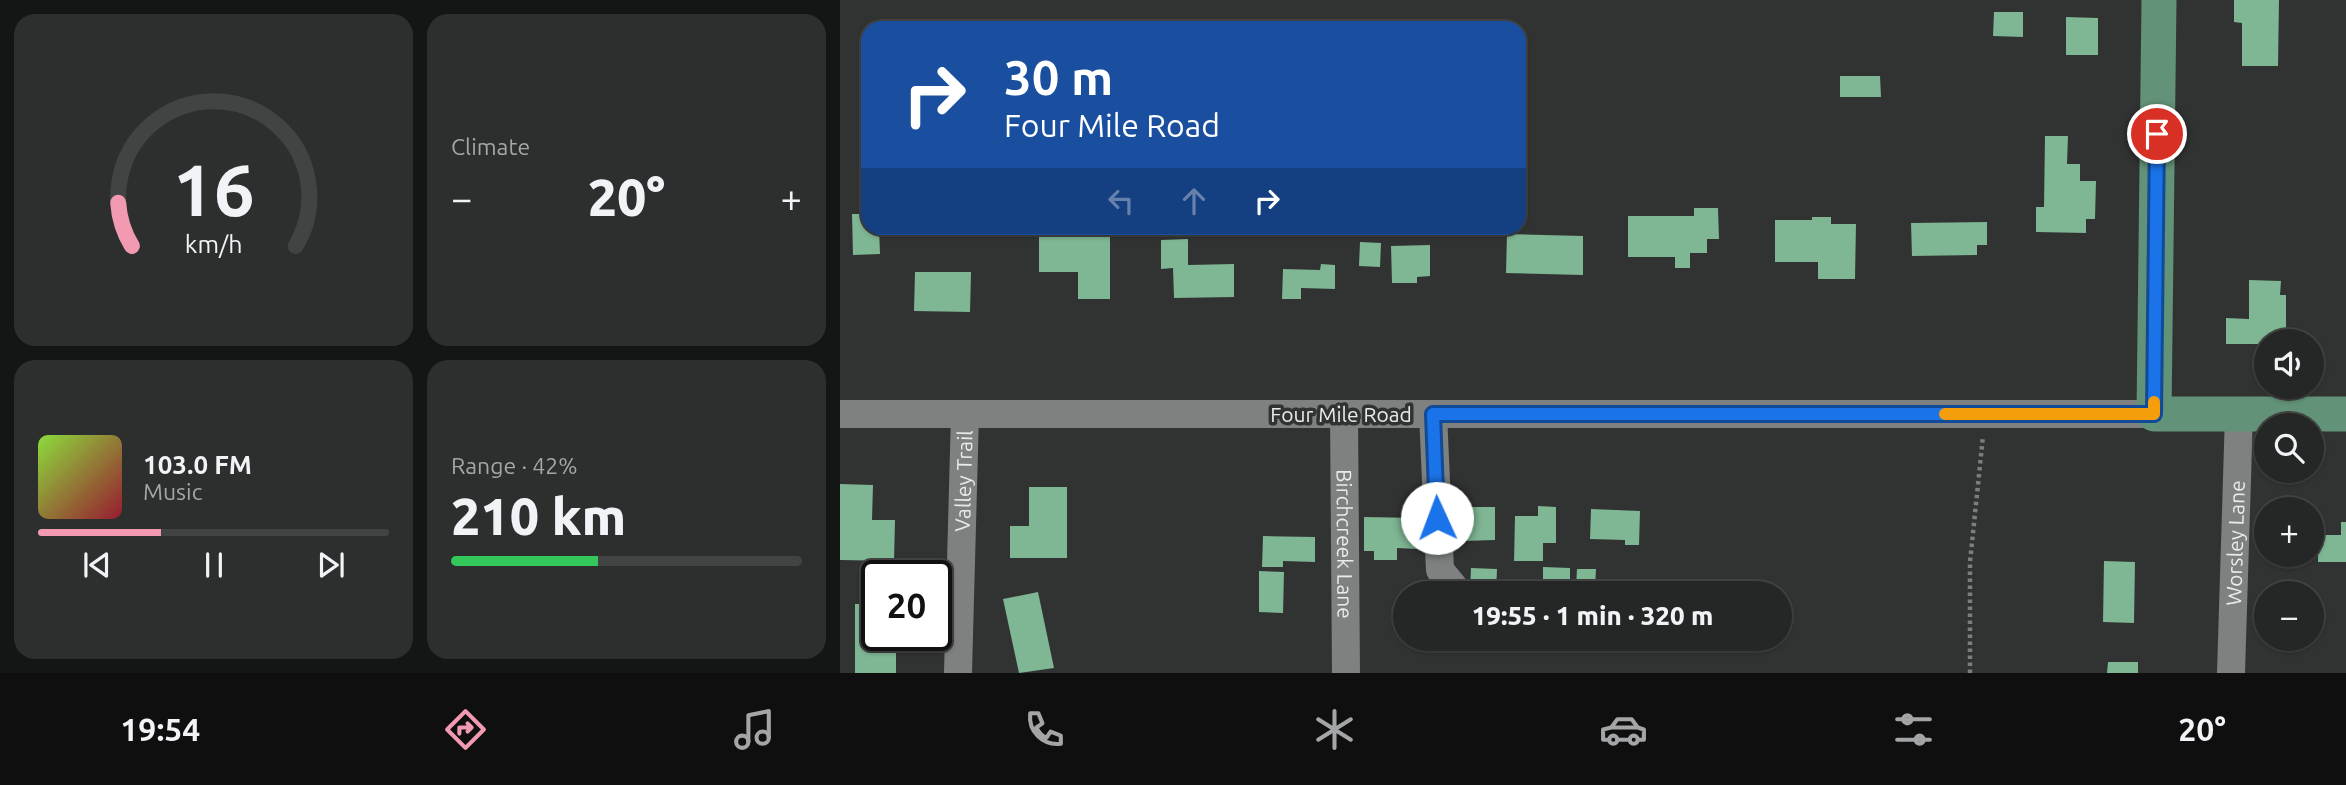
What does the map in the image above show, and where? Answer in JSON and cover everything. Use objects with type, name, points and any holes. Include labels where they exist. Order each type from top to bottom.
[{"type":"main road","points":[[2154,414],[2159,0]]},
{"type":"main road","name":"Four Mile Road","points":[[2154,414],[2346,414]]},
{"type":"street","name":"Four Mile Road","points":[[840,414],[2154,414]]},
{"type":"street","name":"Valley Trail","points":[[958,673],[965,414]]},
{"type":"street","name":"Birchcreek Lane","points":[[1344,414],[1346,673]]},
{"type":"street","points":[[1433,414],[1440,570],[1449,581]]},
{"type":"street","name":"Worsley Lane","points":[[2231,673],[2239,414]]},
{"type":"path","points":[[1970,673],[1970,562],[1984,414]]},
{"type":"building","points":[[2234,0],[2279,0],[2278,66],[2242,66],[2242,23],[2234,22]]},
{"type":"building","points":[[1994,12],[2023,12],[2023,37],[1993,36]]},
{"type":"building","points":[[2066,17],[2098,18],[2098,55],[2066,55]]},
{"type":"building","points":[[1840,76],[1880,76],[1881,97],[1840,97]]},
{"type":"building","points":[[2045,136],[2068,136],[2067,164],[2080,164],[2080,181],[2096,181],[2095,219],[2086,219],[2086,233],[2036,232],[2036,207],[2044,207]]},
{"type":"building","points":[[1694,208],[1718,208],[1719,239],[1707,239],[1707,253],[1690,253],[1690,268],[1675,268],[1675,257],[1628,257],[1628,216],[1694,216]]},
{"type":"building","points":[[852,214],[861,214],[861,235],[879,235],[880,254],[853,255]]},
{"type":"building","points":[[1812,217],[1831,217],[1831,224],[1856,224],[1855,279],[1818,279],[1818,262],[1775,262],[1775,220],[1812,220]]},
{"type":"building","points":[[1987,222],[1987,245],[1977,245],[1977,255],[1912,256],[1911,223]]},
{"type":"building","points":[[1039,235],[1110,235],[1110,299],[1078,299],[1078,272],[1039,272]]},
{"type":"building","points":[[1507,235],[1583,236],[1583,275],[1506,273]]},
{"type":"building","points":[[1188,239],[1188,265],[1234,264],[1234,297],[1174,298],[1173,268],[1161,269],[1161,240]]},
{"type":"building","points":[[1360,242],[1381,243],[1380,267],[1359,266]]},
{"type":"building","points":[[1430,245],[1430,276],[1417,277],[1417,283],[1392,283],[1391,246]]},
{"type":"building","points":[[1321,264],[1335,265],[1335,289],[1301,288],[1301,299],[1282,299],[1283,269],[1320,270]]},
{"type":"building","points":[[915,272],[971,272],[970,312],[914,311]]},
{"type":"building","points":[[2249,280],[2281,281],[2280,295],[2286,295],[2286,329],[2254,329],[2254,344],[2226,344],[2226,318],[2249,319]]},
{"type":"building","points":[[840,484],[873,485],[872,520],[895,520],[894,560],[840,560]]},
{"type":"building","points":[[1029,487],[1067,487],[1067,558],[1010,558],[1010,526],[1029,526]]},
{"type":"building","points":[[1538,506],[1556,507],[1556,543],[1543,543],[1543,561],[1514,561],[1515,516],[1538,516]]},
{"type":"building","points":[[1463,507],[1495,507],[1495,540],[1463,541]]},
{"type":"building","points":[[1591,509],[1640,511],[1639,545],[1625,545],[1625,540],[1590,539]]},
{"type":"building","points":[[1364,517],[1419,518],[1418,549],[1397,548],[1397,560],[1374,560],[1374,551],[1364,551]]},
{"type":"building","points":[[2341,522],[2346,522],[2346,562],[2324,562],[2324,535],[2341,535]]},
{"type":"building","points":[[1263,536],[1315,537],[1315,562],[1283,561],[1283,567],[1262,567]]},
{"type":"building","points":[[2104,561],[2135,562],[2134,623],[2103,622]]},
{"type":"building","points":[[1543,567],[1570,568],[1570,581],[1543,581]]},
{"type":"building","points":[[1471,568],[1497,569],[1496,581],[1470,581]]},
{"type":"building","points":[[1577,569],[1596,569],[1595,581],[1576,581]]},
{"type":"building","points":[[1259,571],[1284,572],[1283,613],[1259,612]]},
{"type":"building","points":[[1038,592],[1054,668],[1019,673],[1003,599]]},
{"type":"building","points":[[855,604],[861,604],[861,651],[896,651],[896,673],[855,673]]},
{"type":"building","points":[[2108,662],[2138,662],[2138,673],[2107,673]]},
{"type":"slow traffic","points":[[1945,414],[2154,414],[2154,402]]},
{"type":"route","points":[[1437,518],[1433,414],[2154,414],[2157,134]]}]
